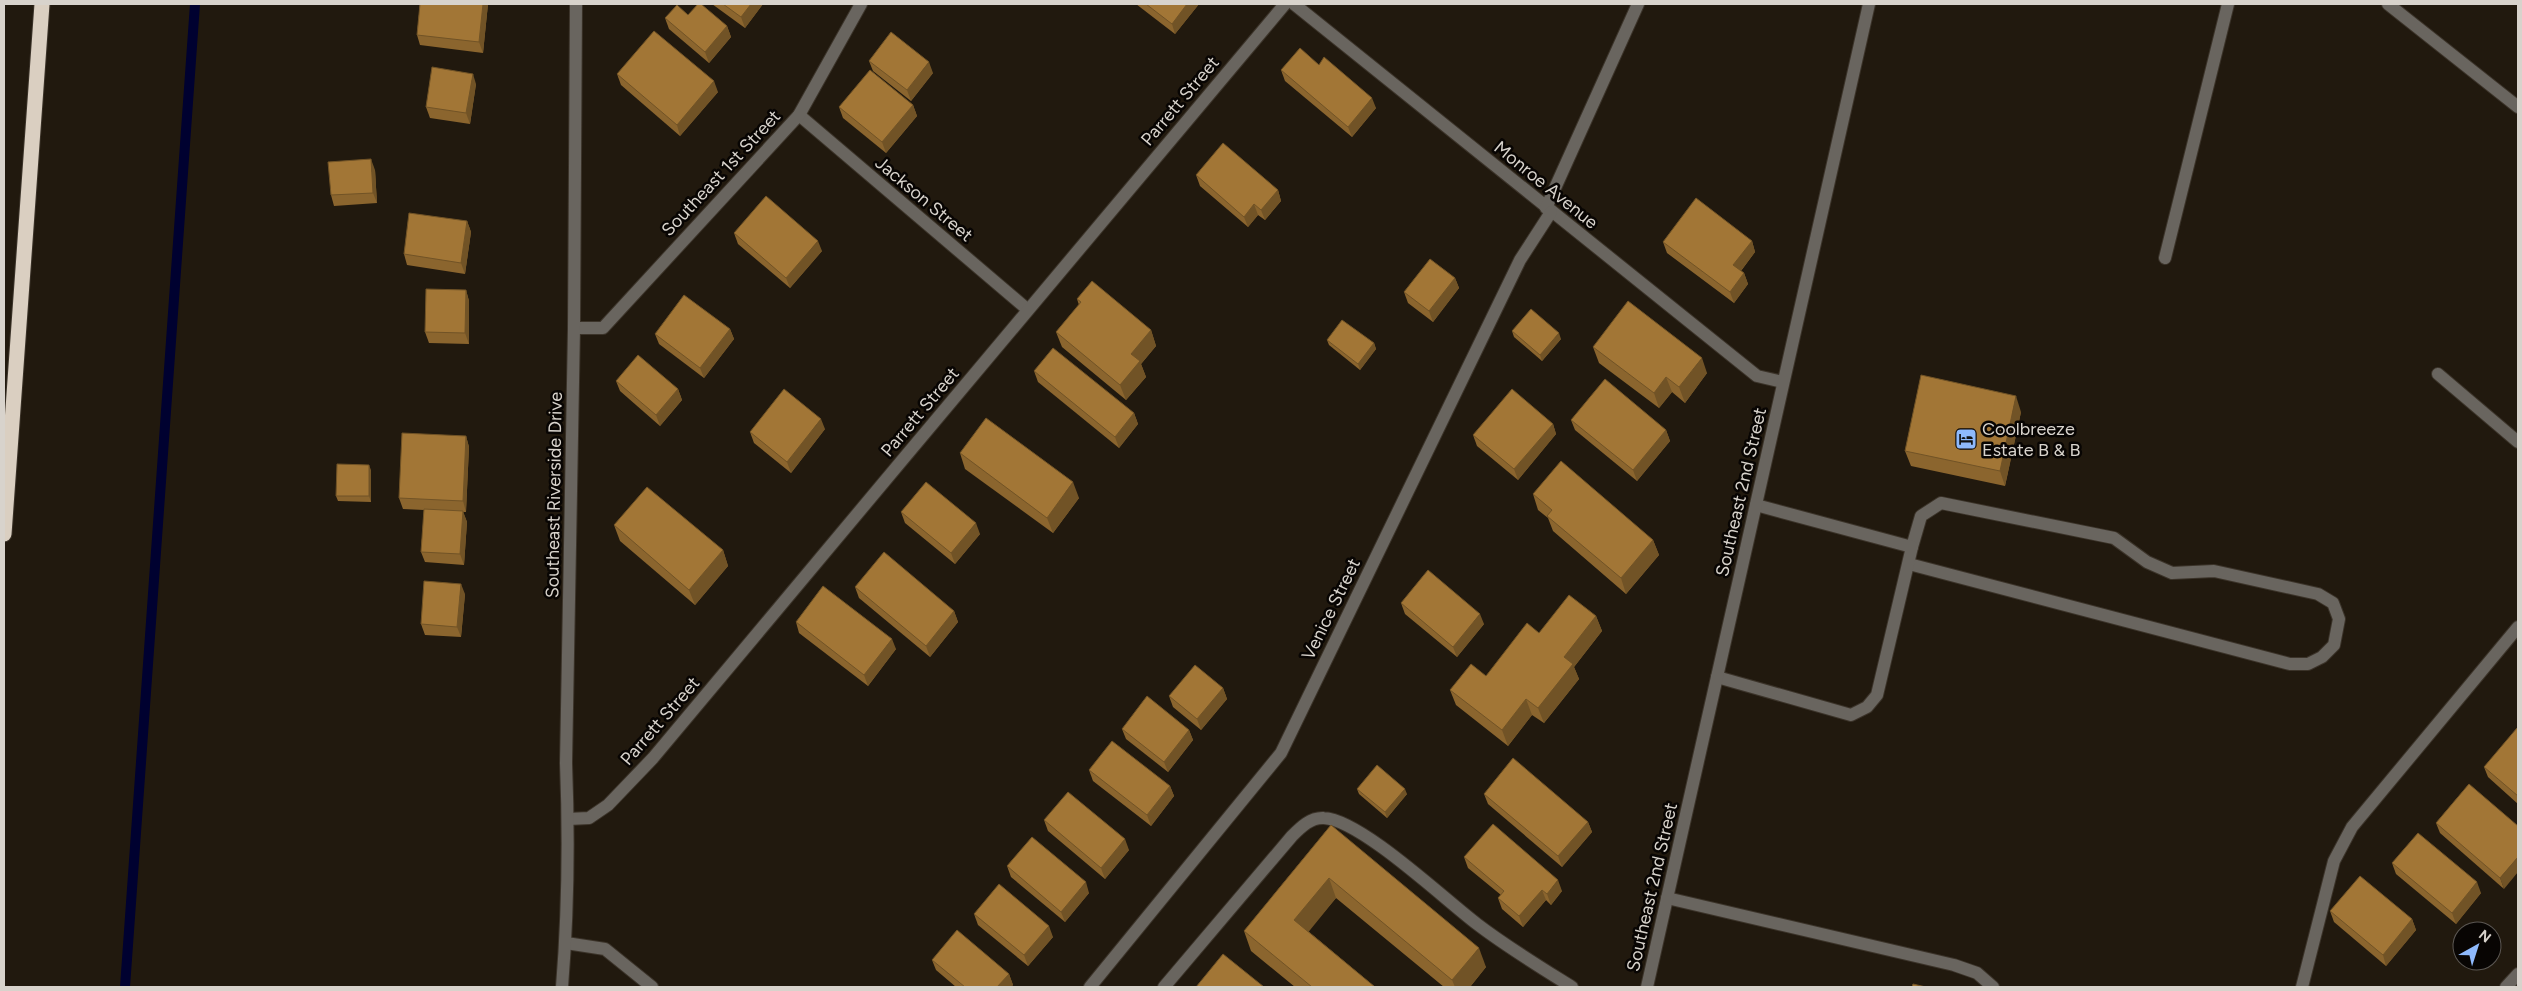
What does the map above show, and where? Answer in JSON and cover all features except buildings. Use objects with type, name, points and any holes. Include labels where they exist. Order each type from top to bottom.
[{"type":"highway","points":[[4,534],[42,4]]},
{"type":"street","name":"Southeast Riverside Drive","points":[[562,987],[566,943],[568,819],[566,763],[574,328],[576,4]]},
{"type":"street","name":"Southeast 1st Street","points":[[574,328],[603,328],[799,115],[861,4]]},
{"type":"street","name":"Parrett Street","points":[[568,819],[589,818],[608,805],[653,758],[942,414],[1027,309],[1285,4]]},
{"type":"street","name":"Monroe Avenue","points":[[1294,4],[1757,376],[1783,382]]},
{"type":"street","name":"Venice Street","points":[[1090,987],[1281,753],[1520,260],[1548,210],[1638,4]]},
{"type":"street","name":"Southeast 2nd Street","points":[[1648,987],[1869,4]]},
{"type":"street","points":[[2165,258],[2228,4]]},
{"type":"street","points":[[2388,4],[2518,107]]},
{"type":"street","name":"Jackson Street","points":[[799,115],[1027,309]]},
{"type":"street","points":[[2438,374],[2518,442]]},
{"type":"street","points":[[1717,677],[1850,714],[1867,707],[1877,695],[1912,547],[1921,516],[1941,503],[2114,538],[2147,562],[2172,574],[2214,571],[2318,594],[2333,603],[2339,619],[2334,645],[2322,657],[2308,664],[2290,664],[1909,564]]},
{"type":"street","points":[[1756,505],[1912,547]]},
{"type":"street","points":[[2302,987],[2334,861],[2352,827],[2518,627]]},
{"type":"street","points":[[1164,987],[1292,836],[1306,822],[1323,818],[1346,823],[1378,844],[1478,925],[1572,987]]},
{"type":"street","points":[[1668,898],[1954,965],[1977,973],[1993,987]]},
{"type":"street","points":[[566,943],[605,949],[652,987]]},
{"type":"street","points":[[2506,987],[2518,974]]},
{"type":"waterway","points":[[125,987],[195,4]]},
{"type":"place","name":"Coolbreeze Estate B & B","points":[[1966,439]]}]
